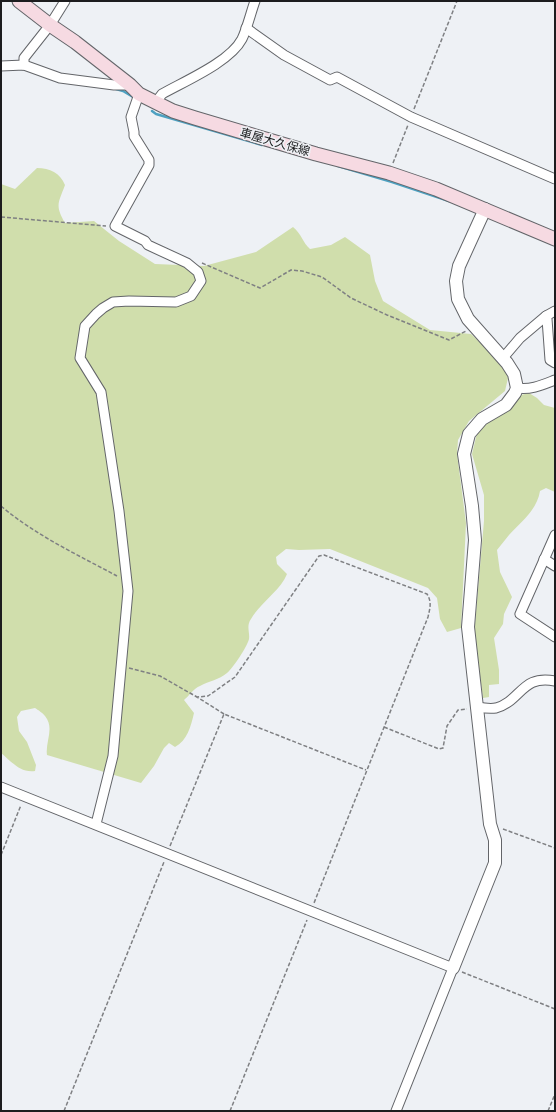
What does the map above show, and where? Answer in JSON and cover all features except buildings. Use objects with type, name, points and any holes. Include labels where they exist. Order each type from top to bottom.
[{"type":"main road","name":"車屋大久保線","points":[[19,1],[75,42],[130,85],[139,94],[174,111],[389,173],[436,189],[555,239]]},
{"type":"street","points":[[24,65],[24,58],[50,25],[65,1]]},
{"type":"street","points":[[156,102],[162,94],[223,60],[233,51],[242,39],[255,1]]},
{"type":"street","points":[[246,28],[284,55],[330,80],[337,77],[411,117],[555,179]]},
{"type":"street","points":[[1,66],[24,65],[60,78],[114,85],[130,85]]},
{"type":"street","points":[[96,824],[113,756],[128,591],[119,510],[101,392],[80,358],[85,326],[96,314],[113,302],[176,302],[191,296],[201,281],[198,272],[187,263],[148,245],[144,240],[115,226],[149,165],[149,160],[134,136],[130,117],[139,94]]},
{"type":"street","points":[[396,1111],[495,863],[495,840],[490,824],[468,627],[475,540],[472,506],[464,454],[469,434],[482,419],[506,405],[517,388],[514,374],[503,358],[468,319],[458,299],[456,281],[459,266],[485,209]]},
{"type":"street","points":[[503,358],[520,338],[546,316],[555,311]]},
{"type":"street","points":[[546,316],[550,360],[555,363]]},
{"type":"street","points":[[517,388],[525,389],[541,386],[555,380]]},
{"type":"street","points":[[555,535],[520,614],[555,636]]},
{"type":"street","points":[[544,558],[555,566]]},
{"type":"street","points":[[477,708],[494,708],[504,705],[534,681],[546,679],[555,681]]},
{"type":"street","points":[[1,787],[453,968]]},
{"type":"path","points":[[389,173],[457,1]]},
{"type":"path","points":[[1,217],[115,226]]},
{"type":"path","points":[[198,261],[260,288],[291,270],[302,271],[322,277],[359,301],[387,315],[449,340],[475,327]]},
{"type":"path","points":[[1,506],[53,541],[127,582]]},
{"type":"path","points":[[197,697],[208,696],[235,677],[319,556],[324,556],[427,594],[430,600],[431,606],[428,617],[230,1111]]},
{"type":"path","points":[[121,666],[160,676],[224,714],[366,770]]},
{"type":"path","points":[[384,727],[438,749],[443,748],[447,726],[458,710],[477,708]]},
{"type":"path","points":[[64,1111],[224,714]]},
{"type":"path","points":[[1,856],[24,796]]},
{"type":"path","points":[[490,824],[555,848]]},
{"type":"path","points":[[453,968],[555,1009]]},
{"type":"path","points":[[548,1111],[555,1094]]},
{"type":"green space","points":[[37,168],[54,172],[63,181],[65,185],[59,201],[59,208],[65,223],[94,221],[119,241],[155,264],[204,266],[256,252],[293,227],[310,249],[331,245],[345,237],[370,255],[375,281],[383,301],[430,330],[471,334],[503,364],[508,378],[505,391],[469,421],[458,440],[457,454],[466,523],[461,628],[447,632],[440,619],[437,598],[428,588],[330,549],[286,549],[276,557],[277,564],[287,574],[280,586],[255,613],[248,627],[249,639],[243,652],[227,673],[198,687],[184,700],[194,713],[188,733],[183,741],[175,747],[169,743],[164,748],[154,766],[141,783],[47,755],[50,730],[48,721],[44,715],[35,708],[21,711],[17,717],[19,731],[27,742],[36,765],[35,771],[21,769],[1,753],[1,184],[15,189]]},
{"type":"green space","points":[[529,393],[544,405],[555,408],[555,492],[546,488],[540,491],[536,504],[532,510],[497,550],[500,572],[512,597],[504,614],[503,624],[494,638],[499,670],[499,684],[489,685],[489,697],[483,698],[474,635],[484,521],[484,495],[472,454],[477,433],[483,423],[521,395]]},
{"type":"waterway","points":[[116,89],[133,97]]},
{"type":"waterway","points":[[152,111],[156,114],[262,145]]},
{"type":"waterway","points":[[338,166],[449,201]]}]
